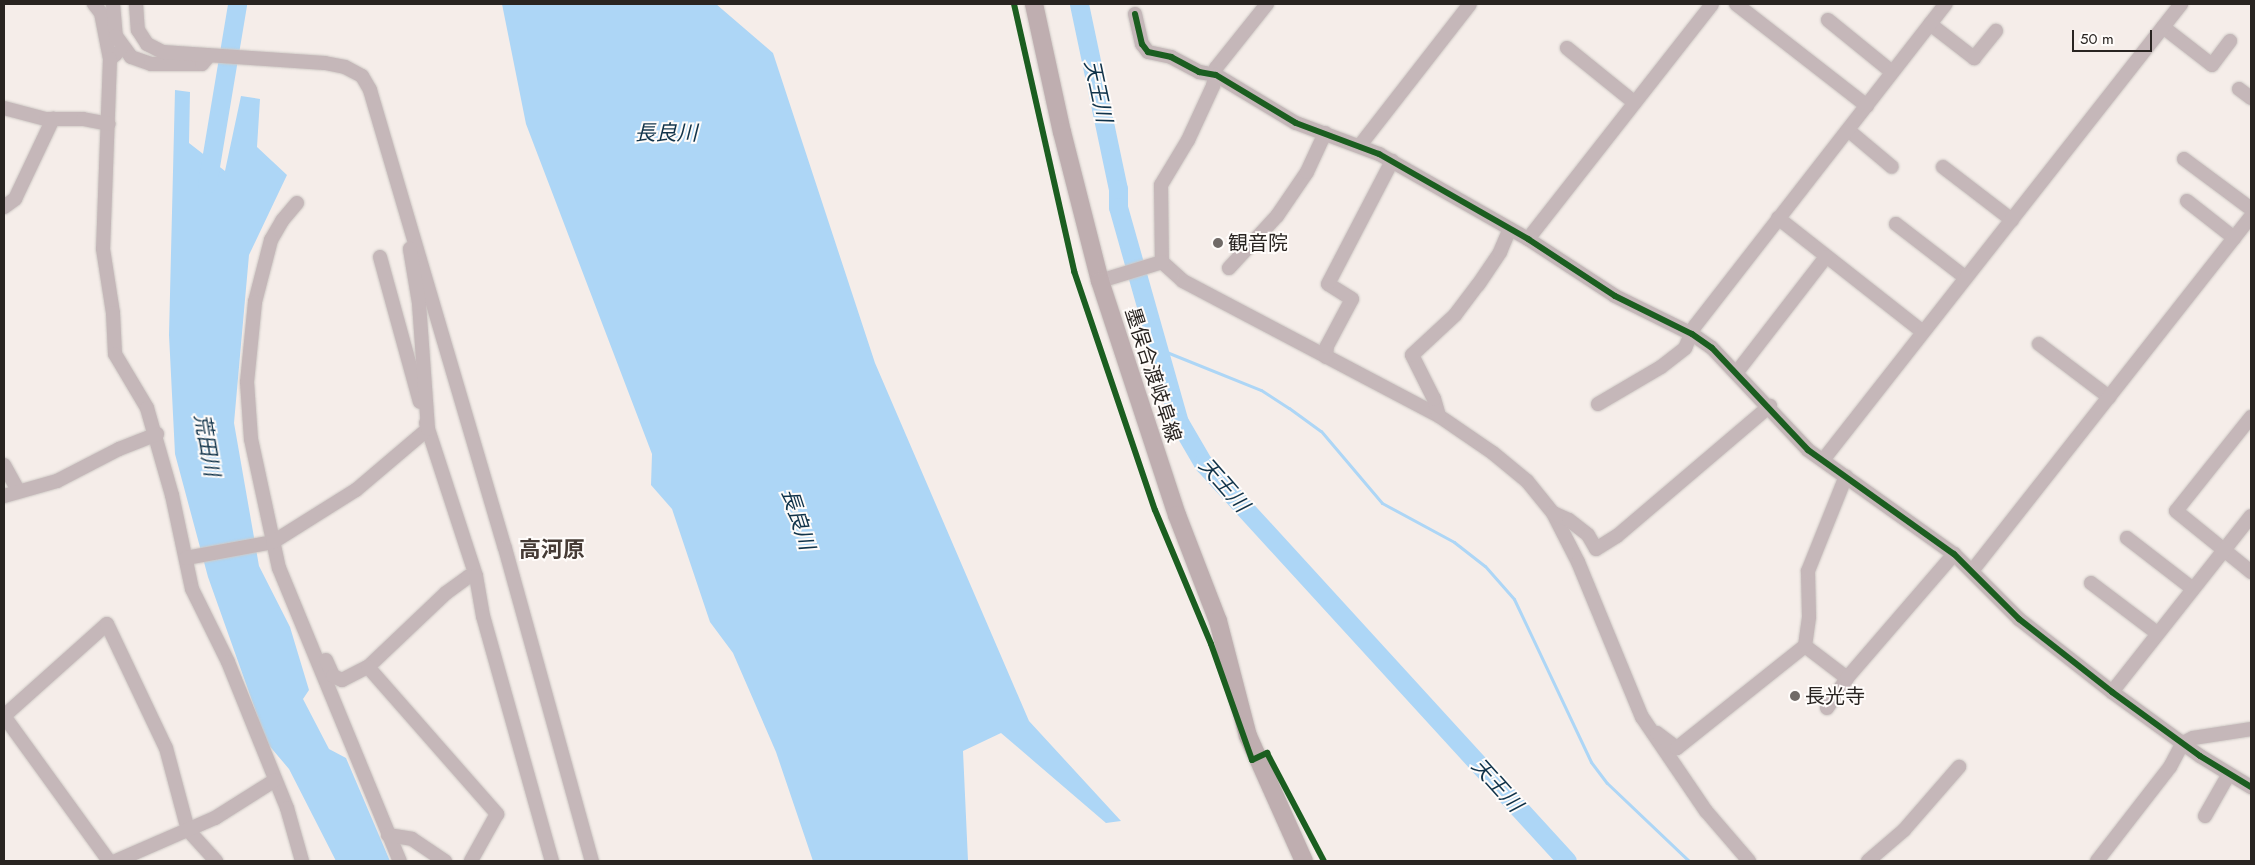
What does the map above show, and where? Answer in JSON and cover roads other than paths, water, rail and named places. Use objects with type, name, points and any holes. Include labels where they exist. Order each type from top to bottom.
[{"type":"main road","name":"墨俣合渡岐阜線","points":[[1034,4],[1062,132],[1100,281],[1174,506],[1218,621],[1248,736],[1304,861]]},
{"type":"street","points":[[94,4],[101,13],[110,59],[103,249],[113,313],[115,354],[148,408],[157,434],[189,557],[192,589],[228,662],[287,808],[302,861]]},
{"type":"street","points":[[113,4],[116,36],[123,49],[151,64],[202,64],[208,56]]},
{"type":"street","points":[[136,4],[138,30],[147,44],[163,52],[325,63],[344,67],[362,76],[370,90],[592,861]]},
{"type":"street","points":[[1158,264],[1162,185],[1188,140],[1216,75],[1216,68],[1267,4]]},
{"type":"street","points":[[1360,144],[1470,4]]},
{"type":"street","points":[[1528,239],[1712,4]]},
{"type":"street","points":[[1736,4],[1867,106]]},
{"type":"street","points":[[1598,404],[1662,367],[1685,348],[1692,334],[1778,218],[1946,4]]},
{"type":"street","points":[[1823,460],[2180,4]]},
{"type":"street","points":[[1136,14],[1142,44],[1148,52],[1171,56],[1199,72],[1216,75],[1296,123],[1360,144],[1528,239],[1615,296],[1692,334],[1712,348],[1737,372],[1770,406],[1808,450],[1954,554],[2019,619],[2112,692],[2183,743],[2251,787]]},
{"type":"street","points":[[1828,20],[1892,72]]},
{"type":"street","points":[[1930,24],[1974,58],[1996,31]]},
{"type":"street","points":[[2162,27],[2212,65],[2230,41]]},
{"type":"street","points":[[1567,48],[1635,103]]},
{"type":"street","points":[[110,59],[123,49]]},
{"type":"street","points":[[2239,89],[2251,98]]},
{"type":"street","points":[[4,108],[53,119],[83,119],[108,124]]},
{"type":"street","points":[[4,206],[16,199],[53,119]]},
{"type":"street","points":[[1848,130],[1892,166]]},
{"type":"street","points":[[1229,268],[1277,216],[1307,172],[1325,133]]},
{"type":"street","points":[[2184,159],[2251,209]]},
{"type":"street","points":[[1326,357],[1327,346],[1352,299],[1328,284],[1392,161]]},
{"type":"street","points":[[1943,167],[2012,220]]},
{"type":"street","points":[[2187,201],[2234,238]]},
{"type":"street","points":[[297,203],[282,220],[262,267],[247,382],[252,439],[270,543],[289,594],[400,861]]},
{"type":"street","points":[[1972,571],[2251,216]]},
{"type":"street","points":[[1778,218],[1923,332]]},
{"type":"street","points":[[410,224],[408,237],[419,303],[428,429]]},
{"type":"street","points":[[1896,224],[1966,278]]},
{"type":"street","points":[[1439,416],[1434,399],[1412,355],[1454,315],[1478,286],[1500,252],[1510,229]]},
{"type":"street","points":[[380,257],[428,429],[476,576],[483,616],[552,861]]},
{"type":"street","points":[[1737,372],[1826,257]]},
{"type":"street","points":[[1100,281],[1158,264]]},
{"type":"street","points":[[1158,264],[1183,281],[1439,416],[1493,453],[1527,481],[1553,513],[1602,618],[1629,688],[1650,728],[1706,811],[1749,861]]},
{"type":"street","points":[[2040,344],[2108,397]]},
{"type":"street","points":[[1553,513],[1569,520],[1588,535],[1596,549],[1617,536],[1770,406]]},
{"type":"street","points":[[2251,416],[2176,511],[2251,572]]},
{"type":"street","points":[[189,557],[270,543],[356,490],[428,429]]},
{"type":"street","points":[[4,496],[18,490],[57,481],[119,449],[157,434]]},
{"type":"street","points":[[4,465],[18,490]]},
{"type":"street","points":[[1650,728],[1677,748],[1805,646],[1809,616],[1808,571],[1846,476]]},
{"type":"street","points":[[2112,692],[2251,516]]},
{"type":"street","points":[[2128,538],[2192,589]]},
{"type":"street","points":[[1826,708],[1847,678],[1954,554]]},
{"type":"street","points":[[289,594],[305,612],[333,676],[342,680],[368,667],[446,593],[468,577],[476,576]]},
{"type":"street","points":[[2091,584],[2157,633]]},
{"type":"street","points":[[109,861],[4,716],[107,624],[166,748],[188,830],[216,861]]},
{"type":"street","points":[[1805,646],[1847,678]]},
{"type":"street","points":[[368,667],[497,814],[471,861]]},
{"type":"street","points":[[2098,861],[2170,767],[2183,743],[2193,738],[2251,729]]},
{"type":"street","points":[[1868,861],[1904,830],[1959,767]]},
{"type":"street","points":[[2205,816],[2229,774]]},
{"type":"street","points":[[116,861],[214,818],[275,780]]},
{"type":"street","points":[[388,834],[412,839],[445,861]]},
{"type":"water","name":"長良川","points":[[502,4],[716,4],[773,53],[875,363],[1029,721],[1121,821],[1106,823],[1001,733],[963,751],[968,861],[813,861],[776,752],[733,653],[710,622],[672,509],[651,485],[652,454],[526,124]]},
{"type":"water","points":[[175,90],[190,92],[189,143],[225,171],[241,96],[260,99],[257,147],[287,175],[249,255],[234,423],[259,566],[290,627],[309,690],[303,699],[329,749],[346,758],[390,861],[336,861],[289,769],[267,743],[208,577],[175,454],[169,335]]},
{"type":"waterway","name":"荒田川","points":[[207,184],[237,4]]},
{"type":"waterway","name":"天王川","points":[[1079,4],[1118,189],[1118,207],[1179,422],[1203,463],[1567,861]]},
{"type":"waterway","points":[[1159,349],[1261,390],[1289,408],[1321,431],[1382,503],[1454,542],[1485,566],[1514,599],[1591,762],[1607,783],[1689,861]]},
{"type":"place","name":"観音院","points":[[1218,243]]},
{"type":"place","name":"長光寺","points":[[1795,696]]},
{"type":"district","name":"高河原","points":[[552,550]]}]
